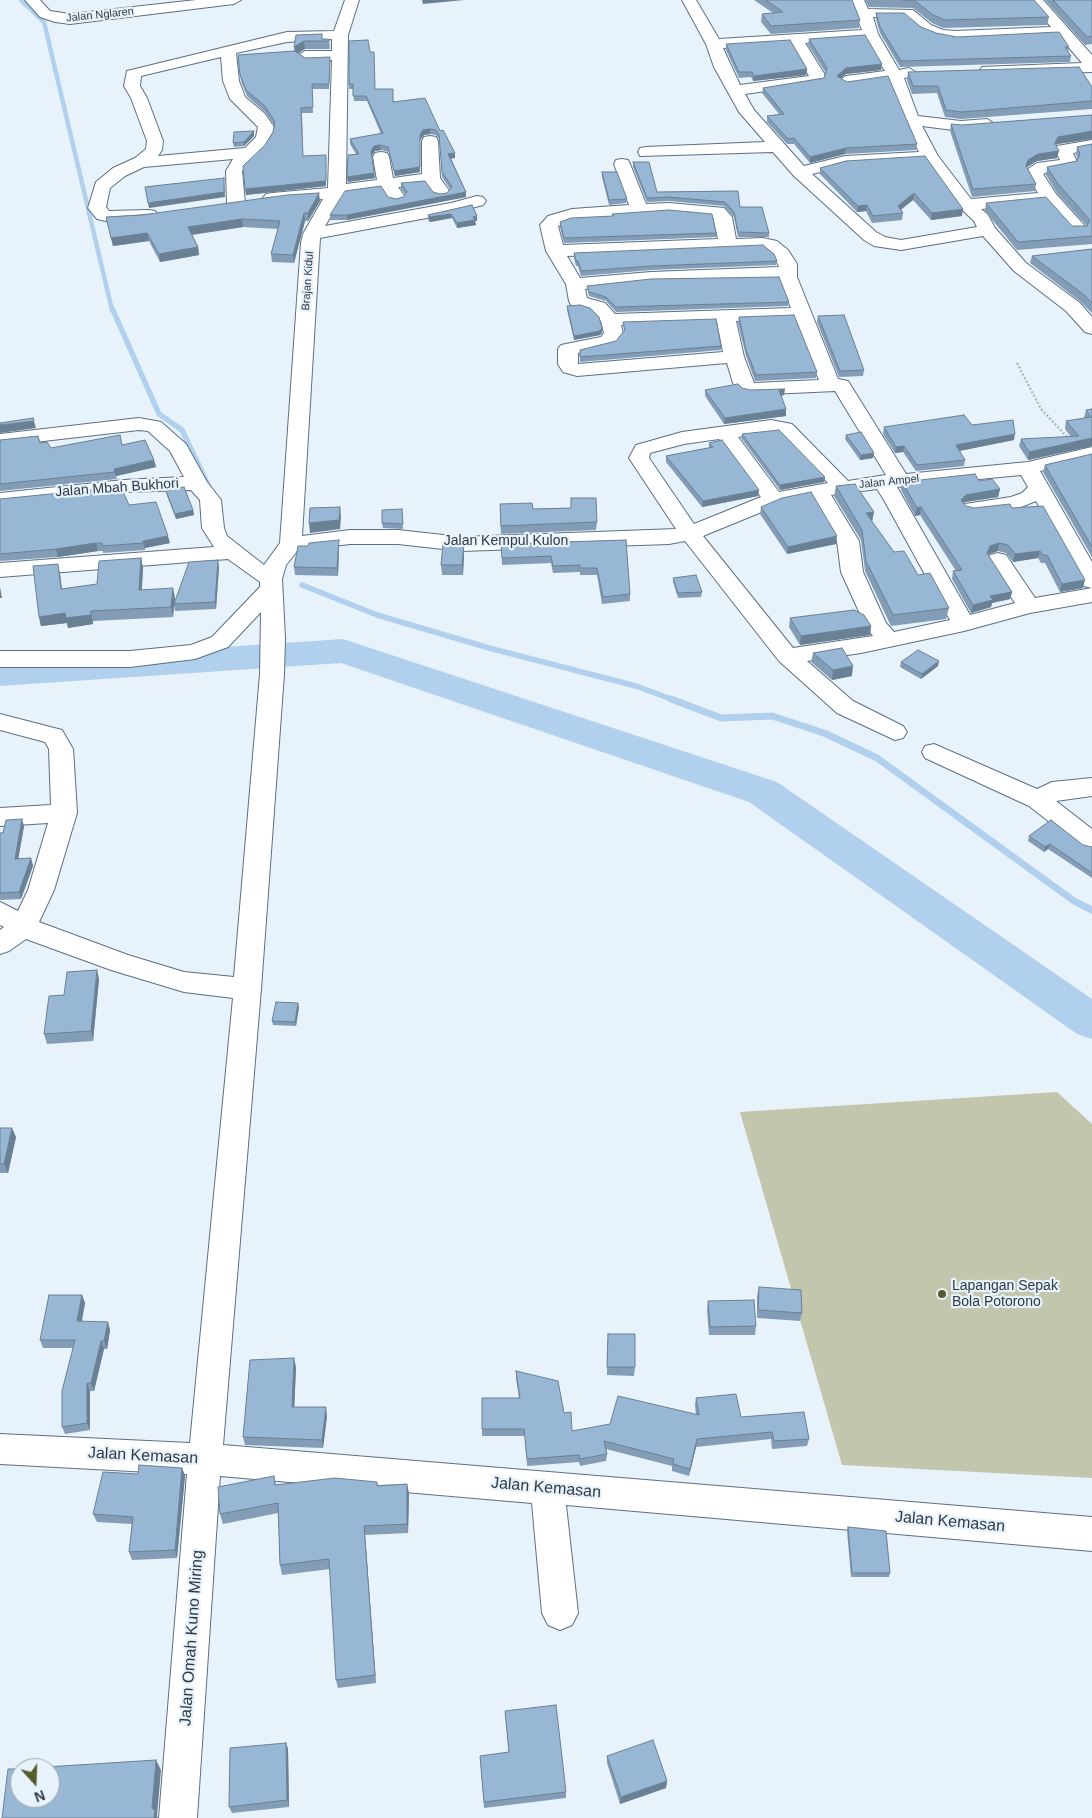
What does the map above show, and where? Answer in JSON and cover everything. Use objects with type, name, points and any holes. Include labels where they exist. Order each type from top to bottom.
[{"type":"street","name":"Jalan Nglaren","points":[[32,0],[45,14],[55,18],[70,19],[234,0]]},
{"type":"street","name":"Brajan Kidul","points":[[291,544],[312,234],[337,192],[340,35],[352,0]]},
{"type":"street","points":[[690,0],[714,44],[722,67],[747,112],[800,172],[841,211],[880,242],[901,245],[987,230]]},
{"type":"street","points":[[1035,0],[1092,66]]},
{"type":"street","points":[[1061,31],[956,36],[940,34],[926,28],[908,13],[860,7],[870,34],[894,74],[912,120],[930,156],[966,205],[982,219],[987,230],[1011,258],[1073,308],[1092,328]]},
{"type":"street","points":[[714,44],[870,34]]},
{"type":"street","points":[[168,213],[118,217],[103,215],[98,212],[98,196],[102,186],[119,172],[141,162],[154,150],[155,141],[139,98],[132,86],[133,74],[143,70],[287,37],[340,35]]},
{"type":"street","points":[[736,90],[816,80],[817,75],[794,38]]},
{"type":"street","points":[[228,52],[231,81],[238,99],[258,116],[266,127],[264,137],[258,146],[240,161],[234,171],[236,203]]},
{"type":"street","points":[[305,56],[339,55]]},
{"type":"street","points":[[969,71],[1092,66]]},
{"type":"street","points":[[846,81],[894,74],[922,73]]},
{"type":"street","points":[[912,120],[960,126],[998,123]]},
{"type":"street","points":[[430,141],[431,178],[453,208]]},
{"type":"street","points":[[1085,232],[1049,197],[1034,173],[1043,167],[1068,164],[1069,162],[1063,150],[1092,145]]},
{"type":"street","points":[[646,152],[776,147]]},
{"type":"street","points":[[141,162],[249,153]]},
{"type":"street","points":[[800,172],[845,161],[930,156]]},
{"type":"street","points":[[381,157],[386,183],[411,216]]},
{"type":"street","points":[[622,164],[639,209]]},
{"type":"street","points":[[217,206],[288,196],[337,192],[386,183],[431,178]]},
{"type":"street","points":[[966,205],[1049,197]]},
{"type":"street","points":[[312,234],[477,202]]},
{"type":"street","points":[[728,244],[723,216],[718,212],[668,208],[572,214],[554,220],[549,225],[555,251],[575,284],[578,301],[598,307],[610,320],[614,334],[607,341],[568,349],[568,364],[570,368],[577,370],[734,357]]},
{"type":"street","points":[[555,251],[763,243],[778,249],[788,264],[788,277],[801,313],[813,336],[830,384]]},
{"type":"street","points":[[1011,258],[1038,255]]},
{"type":"street","points":[[575,284],[651,278],[778,272],[788,277]]},
{"type":"street","points":[[610,320],[801,313]]},
{"type":"street","points":[[725,316],[734,357],[746,388],[830,384],[841,386],[848,394],[881,453],[892,481],[895,500],[964,624]]},
{"type":"street","points":[[0,440],[139,424],[154,426],[179,448],[197,483]]},
{"type":"street","points":[[843,487],[790,430],[771,426],[669,440],[643,449],[639,458],[658,491],[732,589],[787,656],[845,707],[895,732]]},
{"type":"street","points":[[724,432],[774,499]]},
{"type":"street","name":"Jalan Ampel","points":[[691,533],[774,499],[892,481],[1028,468],[1087,454]]},
{"type":"street","points":[[1028,468],[1092,581]]},
{"type":"street","name":"Jalan Mbah Bukhori","points":[[0,499],[124,486],[197,483],[210,500],[214,528],[218,539],[251,567],[272,577]]},
{"type":"street","points":[[972,508],[1016,503],[1029,497],[1040,487]]},
{"type":"street","points":[[817,491],[836,518],[848,541],[852,572],[876,625],[888,640]]},
{"type":"street","name":"Jalan Kempul Kulon","points":[[291,544],[350,537],[398,537],[461,544],[669,537],[691,533]]},
{"type":"street","points":[[0,660],[130,659],[195,652],[220,642],[272,577],[291,544]]},
{"type":"street","points":[[0,570],[234,552]]},
{"type":"street","points":[[998,560],[1029,606]]},
{"type":"street","name":"Jalan Omah Kuno Miring","points":[[178,1818],[272,674],[274,638],[272,577]]},
{"type":"street","points":[[787,656],[888,640],[964,624],[1029,606],[1092,595]]},
{"type":"street","points":[[0,722],[53,736],[61,749],[64,813],[41,890],[23,927],[0,944]]},
{"type":"street","points":[[934,752],[1038,800],[1092,842]]},
{"type":"street","points":[[1038,800],[1052,791],[1092,788]]},
{"type":"street","points":[[0,817],[64,813]]},
{"type":"street","points":[[0,912],[23,927],[121,963],[184,982],[247,989]]},
{"type":"street","name":"Jalan Kemasan","points":[[0,1449],[206,1459],[1092,1534]]},
{"type":"street","points":[[547,1488],[560,1613]]},
{"type":"path","points":[[1017,363],[1041,409],[1087,454]]},
{"type":"green space","name":"Lapangan Sepak Bola Potorono","points":[[1057,1092],[1092,1124],[1092,1478],[842,1465],[740,1112]]},
{"type":"building","points":[[766,0],[852,0],[860,20],[771,26],[762,14],[783,12]]},
{"type":"building","points":[[914,0],[1034,0],[1049,17],[945,20],[933,15]]},
{"type":"building","points":[[1053,0],[1092,0],[1092,36],[1087,37]]},
{"type":"building","points":[[876,13],[904,13],[921,27],[936,33],[957,37],[1059,32],[1069,47],[1065,47],[1071,56],[901,61],[880,27]]},
{"type":"building","points":[[322,34],[322,39],[329,39],[329,41],[304,41],[294,47],[296,35]]},
{"type":"building","points":[[865,35],[882,64],[846,68],[837,76],[847,82],[888,76],[917,144],[846,148],[810,157],[794,138],[788,139],[767,116],[784,114],[763,88],[824,78],[827,68],[809,39]]},
{"type":"building","points":[[368,40],[370,52],[374,52],[375,89],[393,89],[393,102],[425,98],[440,131],[443,130],[455,153],[448,154],[466,192],[347,215],[330,215],[345,191],[381,186],[388,197],[396,199],[403,197],[407,192],[401,183],[425,181],[433,192],[440,194],[447,193],[452,187],[442,172],[439,135],[436,130],[430,129],[423,130],[420,135],[420,167],[394,171],[388,147],[380,145],[374,146],[371,151],[374,173],[347,177],[348,155],[359,154],[350,139],[383,133],[366,96],[353,96],[353,84],[349,84],[349,41]]},
{"type":"building","points":[[790,40],[807,69],[754,76],[752,72],[739,72],[726,44]]},
{"type":"building","points":[[295,51],[305,58],[330,57],[329,84],[312,84],[313,107],[301,108],[303,156],[326,155],[326,181],[245,189],[243,166],[265,145],[273,132],[275,122],[265,106],[246,90],[240,75],[238,55]]},
{"type":"building","points":[[1079,67],[1092,87],[1092,101],[962,112],[946,110],[938,86],[913,86],[908,72]]},
{"type":"building","points":[[1092,115],[1092,131],[1058,137],[1055,143],[1059,151],[1038,154],[1028,160],[1026,166],[1036,184],[973,189],[951,124],[962,125]]},
{"type":"building","points":[[254,131],[244,142],[233,143],[234,132]]},
{"type":"building","points":[[1092,144],[1092,236],[1018,242],[986,203],[1046,197],[1072,226],[1087,226],[1090,220],[1059,185],[1047,167],[1077,161],[1080,154],[1077,147]]},
{"type":"building","points":[[925,156],[963,209],[932,213],[914,193],[898,206],[903,213],[873,216],[867,205],[858,206],[820,168],[846,161]]},
{"type":"building","points":[[633,162],[649,162],[657,192],[738,191],[740,207],[762,207],[769,233],[738,232],[734,212],[725,202],[669,197],[647,198]]},
{"type":"building","points":[[602,172],[617,172],[627,199],[609,200]]},
{"type":"building","points":[[224,178],[224,192],[148,203],[145,187]]},
{"type":"building","points":[[319,193],[308,213],[304,213],[293,255],[271,254],[280,221],[242,219],[188,227],[198,247],[159,254],[147,233],[111,238],[106,217],[142,215],[287,195]]},
{"type":"building","points":[[472,205],[477,216],[473,217],[475,220],[457,223],[451,214],[429,217],[428,215]]},
{"type":"building","points":[[669,210],[712,214],[716,233],[564,238],[560,222],[571,218]]},
{"type":"building","points":[[763,245],[774,254],[777,261],[581,271],[574,253]]},
{"type":"building","points":[[1092,249],[1092,303],[1083,294],[1032,256]]},
{"type":"building","points":[[779,277],[789,302],[616,307],[606,297],[589,292],[587,286],[651,279]]},
{"type":"building","points":[[580,305],[590,308],[599,317],[602,328],[600,331],[574,336],[567,306]]},
{"type":"building","points":[[794,315],[817,372],[756,375],[746,350],[739,317]]},
{"type":"building","points":[[844,315],[864,370],[840,371],[818,316]]},
{"type":"building","points":[[716,319],[721,346],[580,357],[580,350],[616,341],[625,330],[623,322]]},
{"type":"building","points":[[738,384],[742,388],[750,390],[785,389],[779,390],[786,409],[725,418],[705,390]]},
{"type":"building","points":[[1092,409],[1092,438],[1029,452],[1021,439],[1079,436],[1066,421],[1091,417],[1086,410]]},
{"type":"building","points":[[964,415],[972,425],[1013,420],[1015,434],[956,445],[965,460],[917,465],[904,446],[896,447],[884,427]]},
{"type":"building","points":[[33,418],[34,421],[0,425],[0,423]]},
{"type":"building","points":[[779,430],[825,477],[780,485],[742,434]]},
{"type":"building","points":[[861,432],[874,453],[861,455],[846,435]]},
{"type":"building","points":[[120,435],[122,445],[145,440],[154,460],[114,469],[115,472],[0,484],[0,440],[38,436],[40,443],[47,442],[51,448]]},
{"type":"building","points":[[722,440],[759,490],[703,501],[666,456],[713,447],[709,443]]},
{"type":"building","points":[[1092,454],[1092,547],[1045,465]]},
{"type":"building","points":[[975,474],[979,481],[992,479],[1000,489],[966,495],[961,500],[966,506],[974,508],[1010,504],[1012,508],[1043,506],[1085,580],[1062,584],[1047,555],[1043,555],[1040,551],[1015,554],[1008,545],[999,543],[990,546],[987,553],[1012,592],[990,596],[993,600],[973,605],[953,571],[962,570],[921,507],[917,508],[902,482]]},
{"type":"building","points":[[855,484],[874,512],[866,513],[894,552],[904,551],[918,575],[930,573],[949,608],[893,615],[866,561],[862,530],[836,486]]},
{"type":"building","points":[[121,487],[129,505],[156,502],[168,536],[143,541],[143,543],[102,546],[102,543],[96,543],[0,554],[0,499]]},
{"type":"building","points":[[184,487],[193,510],[175,514],[166,491]]},
{"type":"building","points":[[811,492],[837,536],[788,547],[761,507],[782,498]]},
{"type":"building","points":[[571,498],[596,498],[597,522],[501,526],[500,504],[532,503],[533,509],[571,508]]},
{"type":"building","points":[[340,507],[339,520],[309,523],[310,508]]},
{"type":"building","points":[[402,509],[403,524],[382,523],[382,510]]},
{"type":"building","points":[[339,540],[337,568],[294,567],[298,546]]},
{"type":"building","points":[[626,540],[630,594],[603,597],[597,568],[580,568],[580,565],[553,566],[551,556],[502,558],[501,544]]},
{"type":"building","points":[[443,544],[464,544],[462,565],[441,565]]},
{"type":"building","points":[[141,558],[139,590],[173,588],[171,607],[91,611],[91,615],[66,618],[65,613],[39,617],[33,566],[58,564],[61,589],[97,584],[99,561]]},
{"type":"building","points":[[218,560],[215,602],[174,604],[189,562]]},
{"type":"building","points":[[696,575],[702,592],[678,593],[673,578]]},
{"type":"building","points":[[854,610],[864,615],[871,626],[801,636],[790,618]]},
{"type":"building","points":[[842,648],[853,666],[833,670],[813,653]]},
{"type":"building","points":[[918,650],[939,661],[922,674],[901,662]]},
{"type":"building","points":[[22,819],[15,859],[31,858],[19,892],[0,893],[0,833],[3,833],[6,820]]},
{"type":"building","points":[[1051,820],[1083,845],[1092,847],[1092,873],[1050,844],[1045,847],[1029,836]]},
{"type":"building","points":[[97,970],[91,1031],[44,1034],[49,996],[64,995],[67,972]]},
{"type":"building","points":[[276,1002],[298,1003],[295,1022],[272,1021]]},
{"type":"building","points":[[0,1128],[12,1128],[4,1164],[0,1164]]},
{"type":"building","points":[[759,1287],[801,1290],[802,1313],[758,1310]]},
{"type":"building","points":[[49,1295],[82,1295],[77,1321],[108,1322],[104,1341],[101,1341],[91,1383],[87,1383],[87,1423],[62,1427],[62,1391],[75,1340],[40,1340]]},
{"type":"building","points":[[754,1300],[756,1326],[710,1327],[708,1301]]},
{"type":"building","points":[[608,1334],[635,1334],[635,1367],[607,1367]]},
{"type":"building","points":[[294,1358],[292,1407],[326,1407],[322,1440],[243,1437],[250,1360]]},
{"type":"building","points":[[516,1371],[558,1381],[564,1413],[571,1412],[572,1431],[610,1424],[618,1396],[699,1415],[696,1398],[736,1394],[741,1417],[804,1412],[809,1439],[774,1441],[772,1432],[697,1439],[690,1469],[673,1464],[674,1459],[604,1441],[607,1454],[580,1459],[579,1455],[527,1459],[524,1429],[482,1429],[482,1398],[520,1398]]},
{"type":"building","points":[[139,1465],[182,1468],[175,1550],[129,1552],[133,1517],[93,1514],[103,1472],[138,1474]]},
{"type":"building","points":[[274,1476],[275,1485],[335,1478],[377,1482],[377,1486],[407,1484],[407,1524],[364,1526],[375,1675],[336,1680],[329,1559],[280,1565],[278,1503],[220,1514],[218,1487]]},
{"type":"building","points":[[848,1527],[886,1531],[890,1573],[852,1573]]},
{"type":"building","points":[[556,1705],[566,1792],[484,1802],[480,1756],[509,1752],[505,1711]]},
{"type":"building","points":[[653,1740],[667,1781],[621,1797],[607,1756]]},
{"type":"building","points":[[286,1743],[287,1800],[229,1807],[230,1748]]},
{"type":"building","points":[[156,1760],[152,1808],[155,1810],[154,1818],[2,1818],[8,1769],[10,1769],[10,1808],[60,1808],[60,1766]]},
{"type":"waterway","points":[[21,0],[44,22],[112,310]]},
{"type":"waterway","points":[[112,308],[159,414],[182,430],[209,487]]},
{"type":"waterway","points":[[302,585],[377,615],[489,648],[636,686],[674,700]]},
{"type":"waterway","points":[[0,674],[343,651],[763,792],[1092,1022]]},
{"type":"waterway","points":[[671,699],[721,718],[772,716],[824,733],[877,758],[1074,901],[1092,910]]},
{"type":"place","name":"Lapangan Sepak Bola Potorono","points":[[942,1294]]}]
